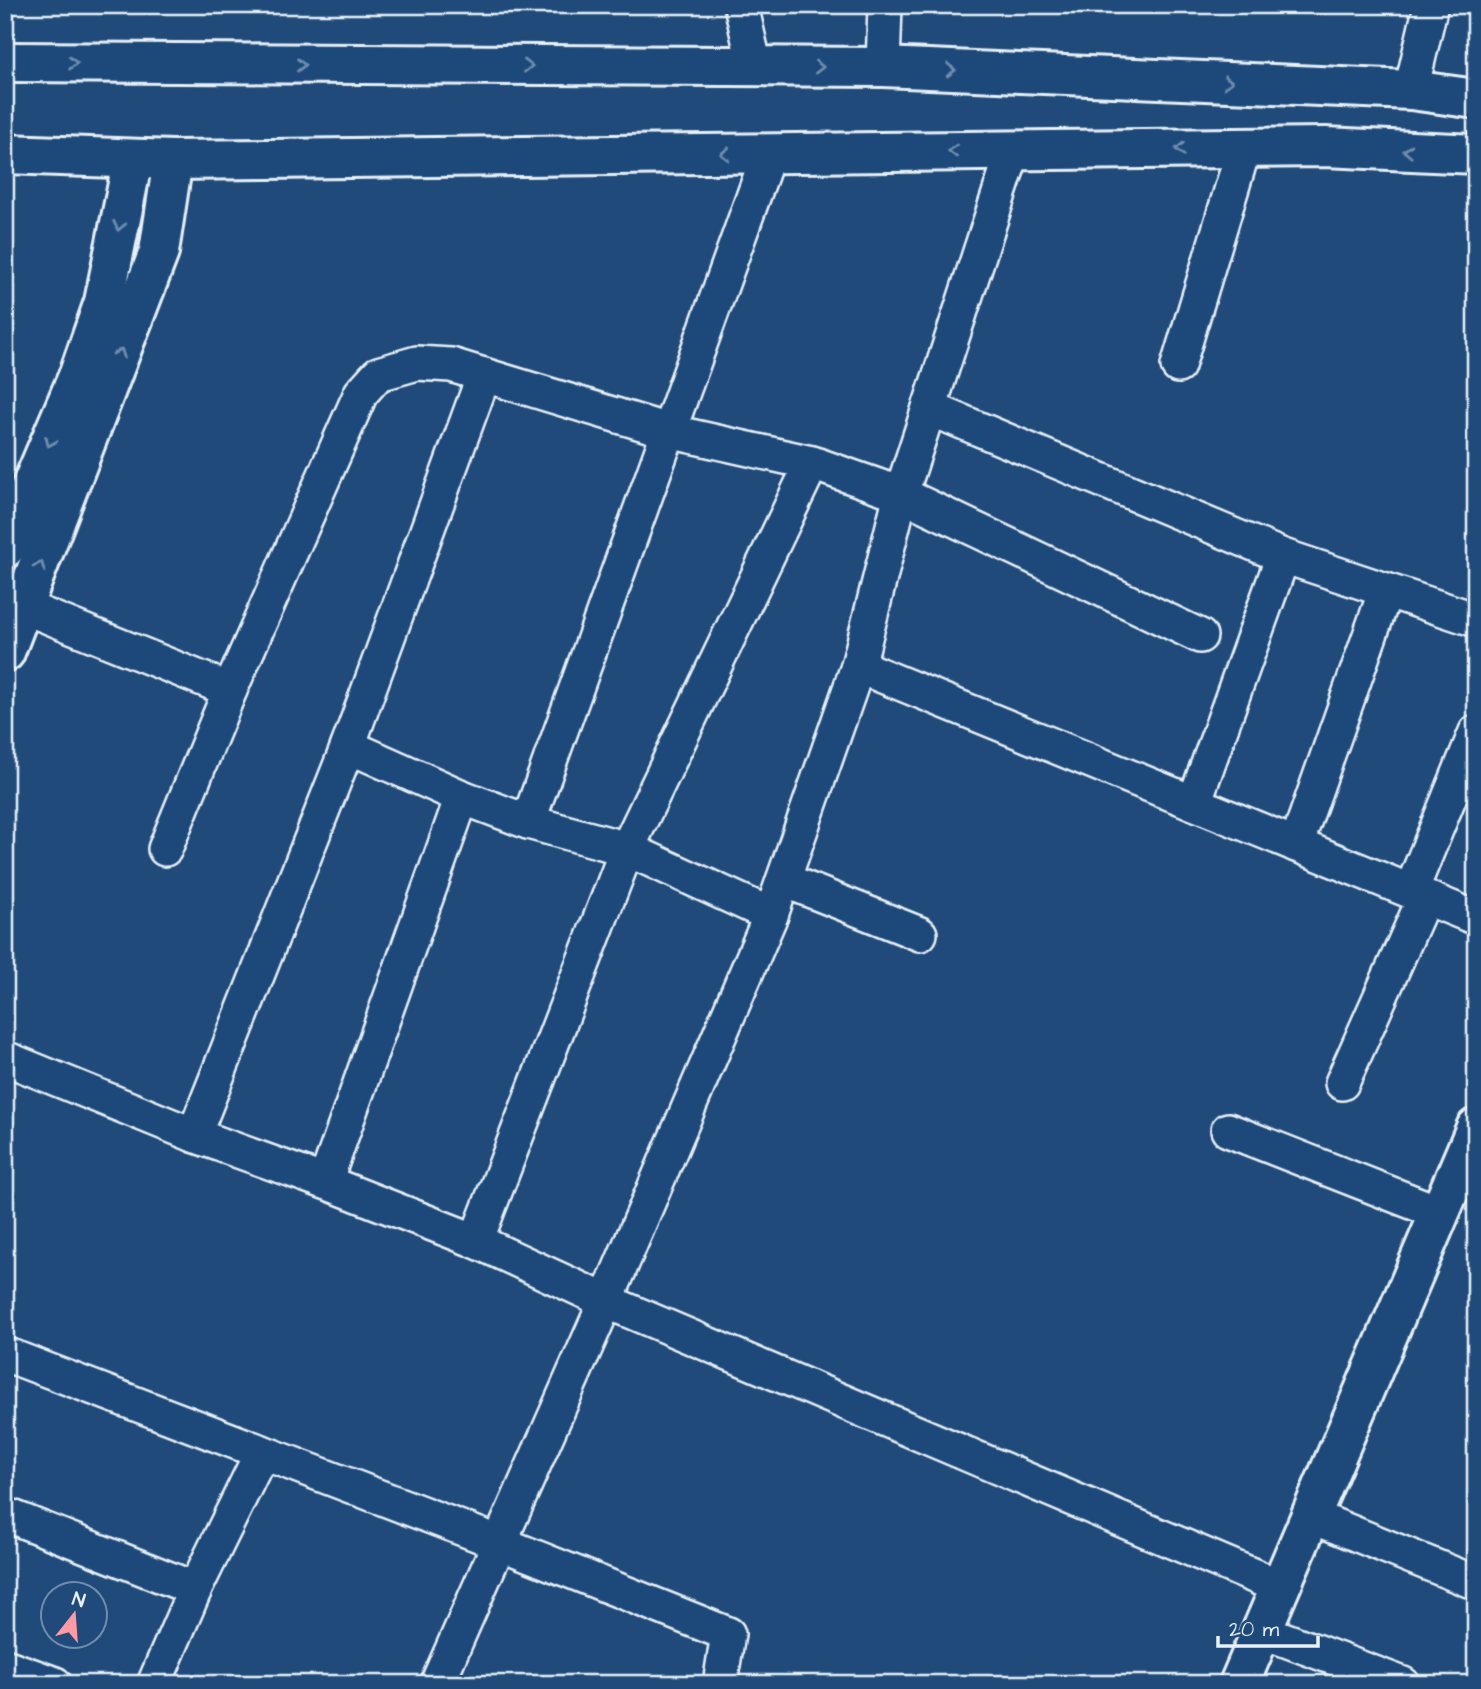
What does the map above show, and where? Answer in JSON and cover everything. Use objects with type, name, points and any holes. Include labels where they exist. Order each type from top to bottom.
[{"type":"main road","points":[[5,62],[883,67],[1411,90],[1476,99]]},
{"type":"main road","points":[[5,154],[173,160],[1325,147],[1476,155]]},
{"type":"main road","points":[[5,548],[79,374],[104,302],[133,159]]},
{"type":"main road","points":[[5,652],[159,251],[173,160]]},
{"type":"main road","points":[[1239,1684],[1476,1128]]},
{"type":"street","points":[[741,5],[755,67]]},
{"type":"street","points":[[883,67],[885,5]]},
{"type":"street","points":[[1411,90],[1431,5]]},
{"type":"street","points":[[1178,366],[1244,148]]},
{"type":"street","points":[[437,1684],[607,1301],[771,915],[858,666],[901,494],[1013,151]]},
{"type":"street","points":[[528,822],[769,153]]},
{"type":"street","points":[[164,849],[230,690],[361,393],[378,374],[417,363],[450,365],[668,431],[812,463],[901,494],[1200,636]]},
{"type":"street","points":[[194,1135],[348,746],[484,375]]},
{"type":"street","points":[[929,408],[1283,556],[1476,620]]},
{"type":"street","points":[[476,1241],[627,849],[812,463]]},
{"type":"street","points":[[1194,803],[1283,556]]},
{"type":"street","points":[[1296,845],[1386,590]]},
{"type":"street","points":[[24,607],[230,690]]},
{"type":"street","points":[[858,666],[1476,918]]},
{"type":"street","points":[[1342,1083],[1418,894],[1476,732]]},
{"type":"street","points":[[348,746],[462,797],[528,822],[627,849],[771,915]]},
{"type":"street","points":[[325,1182],[462,797]]},
{"type":"street","points":[[784,880],[920,934]]},
{"type":"street","points":[[5,1058],[194,1135],[476,1241],[607,1301],[1280,1587]]},
{"type":"street","points":[[1228,1130],[1440,1213]]},
{"type":"street","points":[[5,1354],[500,1543],[728,1634],[720,1684]]},
{"type":"street","points":[[156,1683],[195,1589],[262,1452]]},
{"type":"street","points":[[5,1514],[195,1589]]},
{"type":"street","points":[[1311,1516],[1476,1583]]},
{"type":"street","points":[[1262,1631],[1403,1684]]},
{"type":"street","points":[[5,1666],[55,1684]]}]
